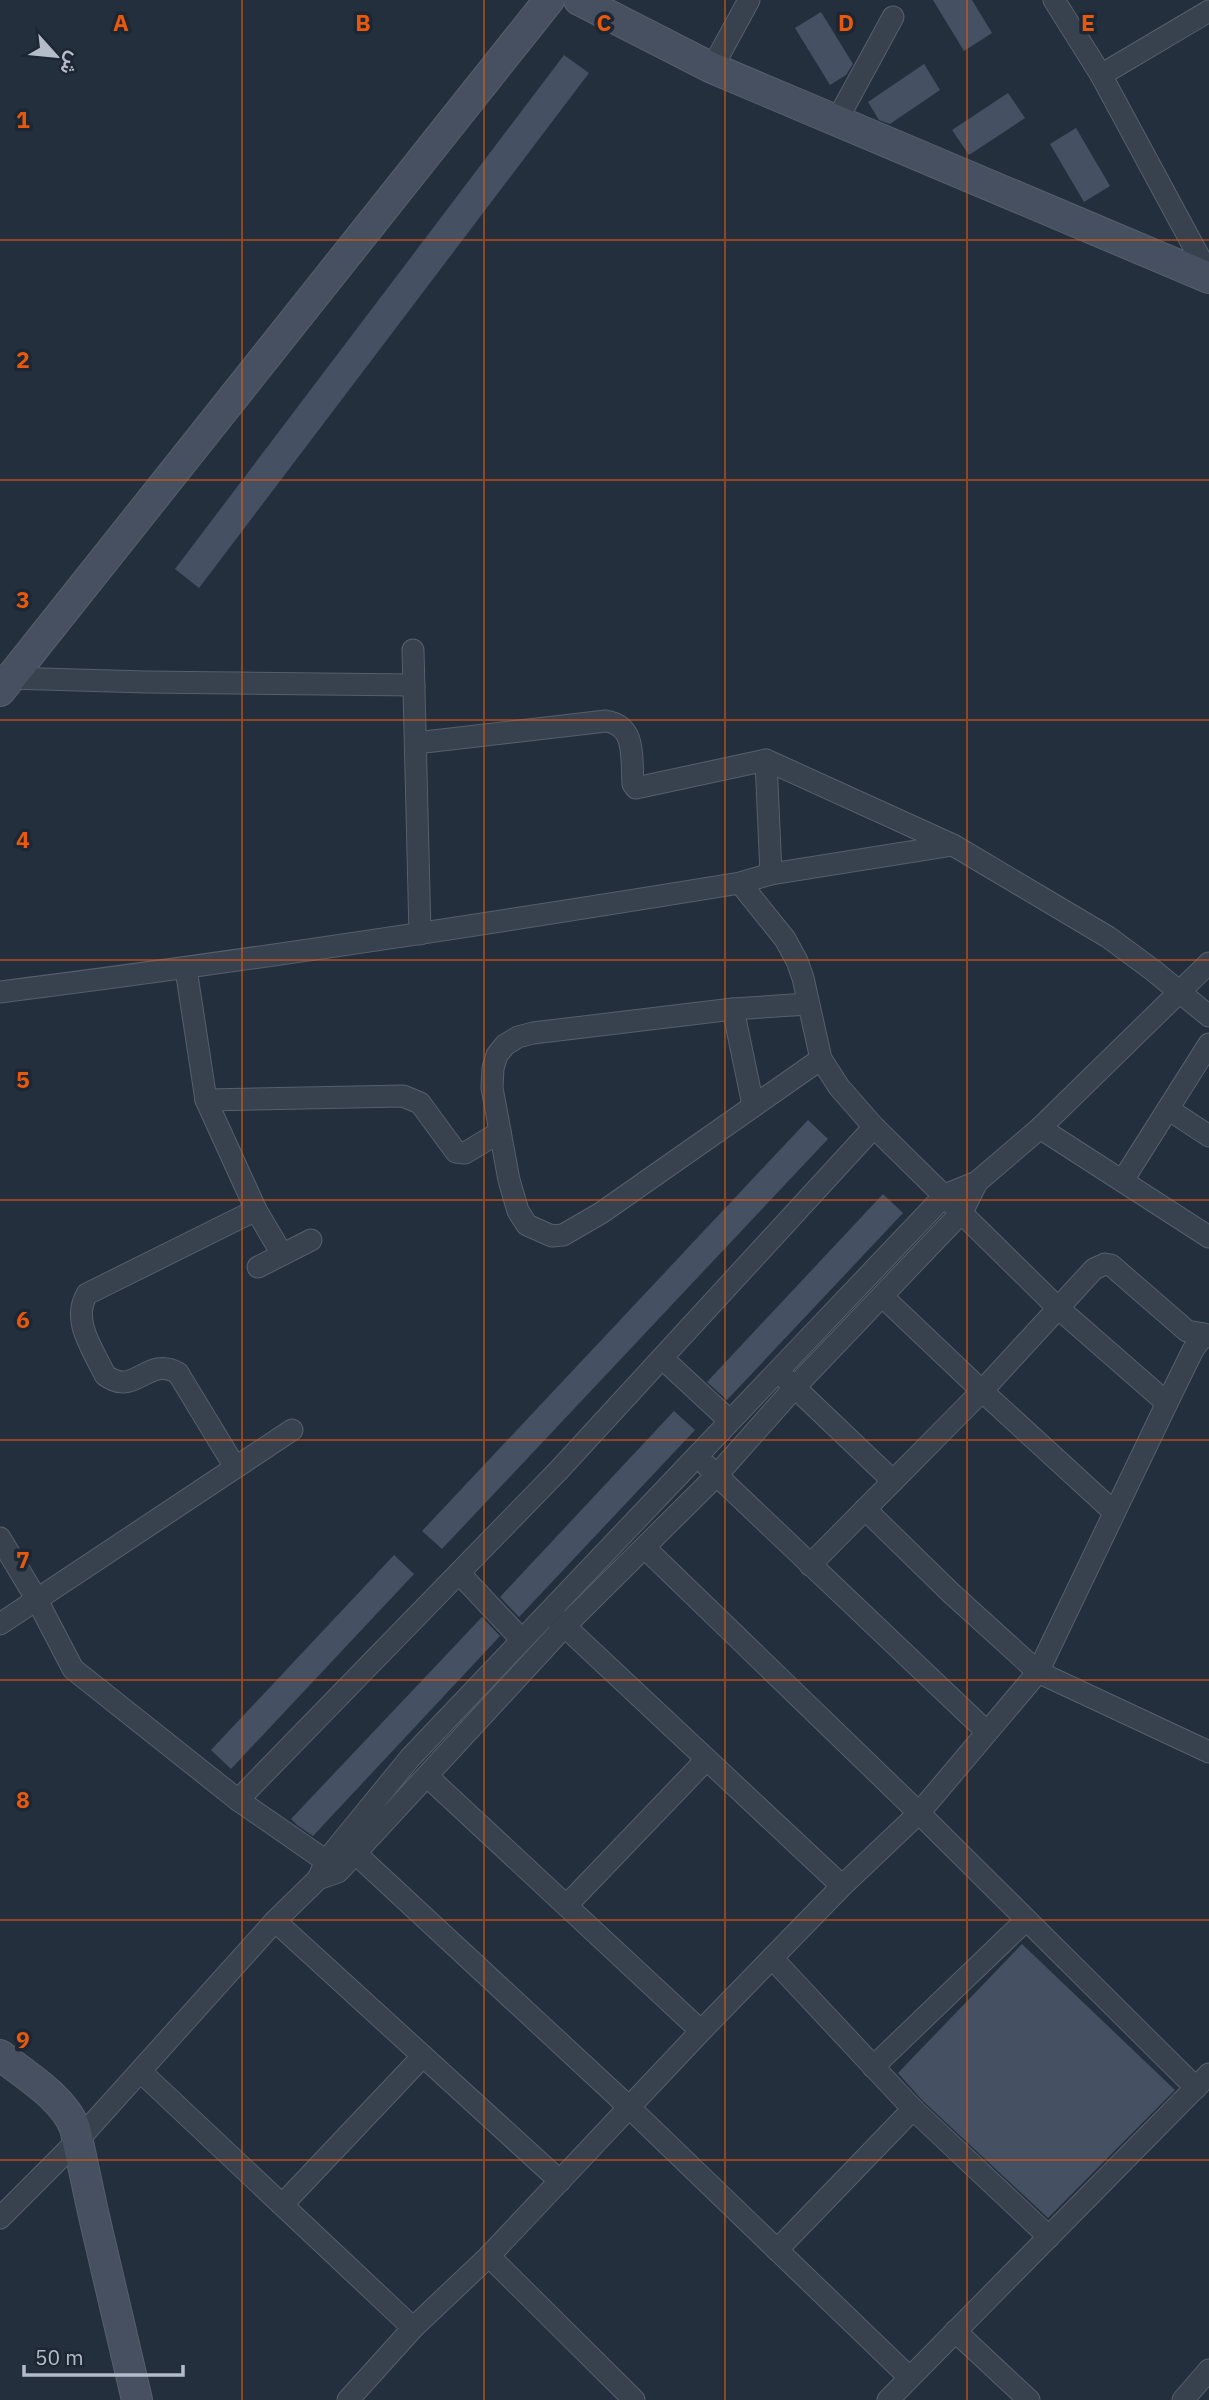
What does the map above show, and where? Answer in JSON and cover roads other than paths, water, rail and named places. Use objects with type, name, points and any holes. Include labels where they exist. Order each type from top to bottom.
[{"type":"street","points":[[3,681],[549,0]]},
{"type":"street","points":[[579,0],[610,7],[712,68],[1209,277]]},
{"type":"street","points":[[712,68],[749,0]]},
{"type":"street","points":[[1054,0],[1101,75],[1209,277]]},
{"type":"street","points":[[1101,75],[1209,11]]},
{"type":"street","points":[[837,120],[893,17]]},
{"type":"street","points":[[414,650],[420,934]]},
{"type":"street","points":[[3,681],[414,685]]},
{"type":"street","points":[[416,743],[613,722],[621,725],[629,736],[633,786],[639,788],[766,760],[953,845],[1108,937],[1209,1016]]},
{"type":"street","points":[[766,760],[771,874]]},
{"type":"street","points":[[0,992],[186,969],[420,934],[740,883],[771,874],[953,845]]},
{"type":"street","points":[[740,883],[785,939],[803,978],[821,1059],[839,1087],[874,1127],[1057,1307],[1167,1403]]},
{"type":"street","points":[[0,2218],[79,2139],[275,1921],[327,1871],[410,1759],[945,1195],[977,1182],[1040,1128],[1209,962]]},
{"type":"street","points":[[186,969],[206,1100],[256,1210],[282,1254]]},
{"type":"street","points":[[808,1004],[733,1009],[518,1037],[505,1045],[497,1055],[493,1068],[492,1088],[509,1180],[518,1211],[527,1224],[552,1236],[563,1235],[601,1213],[821,1059]]},
{"type":"street","points":[[733,1009],[753,1105]]},
{"type":"street","points":[[1123,1180],[1209,1044]]},
{"type":"street","points":[[206,1100],[403,1096],[420,1103],[456,1152],[465,1153],[500,1132]]},
{"type":"street","points":[[1168,1110],[1209,1136]]},
{"type":"street","points":[[238,1800],[559,1470],[874,1127]]},
{"type":"street","points":[[1040,1128],[1209,1237]]},
{"type":"street","points":[[327,1871],[355,1853],[564,1627],[716,1476],[794,1387],[962,1212],[977,1182]]},
{"type":"street","points":[[235,1466],[178,1373],[165,1367],[158,1368],[124,1383],[118,1383],[105,1375],[81,1321],[80,1311],[88,1294],[256,1210]]},
{"type":"street","points":[[258,1267],[311,1240]]},
{"type":"street","points":[[348,2400],[413,2328],[489,2256],[842,1886],[919,1813],[1038,1672],[1167,1403],[1200,1343],[1111,1265],[1105,1264],[1094,1269],[982,1391],[810,1566]]},
{"type":"street","points":[[883,1297],[1114,1512]]},
{"type":"street","points":[[662,1358],[730,1421]]},
{"type":"street","points":[[778,1371],[893,1481]]},
{"type":"street","points":[[0,1624],[292,1430]]},
{"type":"street","points":[[697,1456],[987,1732]]},
{"type":"street","points":[[865,1509],[951,1593],[1038,1672],[1209,1752]]},
{"type":"street","points":[[0,1538],[37,1600],[73,1669],[327,1871]]},
{"type":"street","points":[[645,1548],[919,1813],[1025,1921],[1203,2081],[888,2400]]},
{"type":"street","points":[[458,1573],[522,1640]]},
{"type":"street","points":[[550,1611],[842,1886]]},
{"type":"street","points":[[567,1905],[706,1760]]},
{"type":"street","points":[[427,1776],[701,2031]]},
{"type":"street","points":[[355,1853],[630,2108],[909,2377]]},
{"type":"street","points":[[275,1921],[560,2181]]},
{"type":"street","points":[[873,2067],[1025,1921]]},
{"type":"street","points":[[772,1958],[913,2109],[1049,2236]]},
{"type":"street","points":[[0,2055],[57,2102],[71,2118],[79,2139],[93,2212],[137,2400]]},
{"type":"street","points":[[282,2205],[423,2056]]},
{"type":"street","points":[[141,2072],[413,2328]]},
{"type":"street","points":[[777,2250],[913,2109]]},
{"type":"street","points":[[0,2238],[25,2193]]},
{"type":"street","points":[[489,2256],[634,2400]]},
{"type":"street","points":[[955,2331],[1029,2400]]},
{"type":"street","points":[[1183,2400],[1209,2370]]}]
